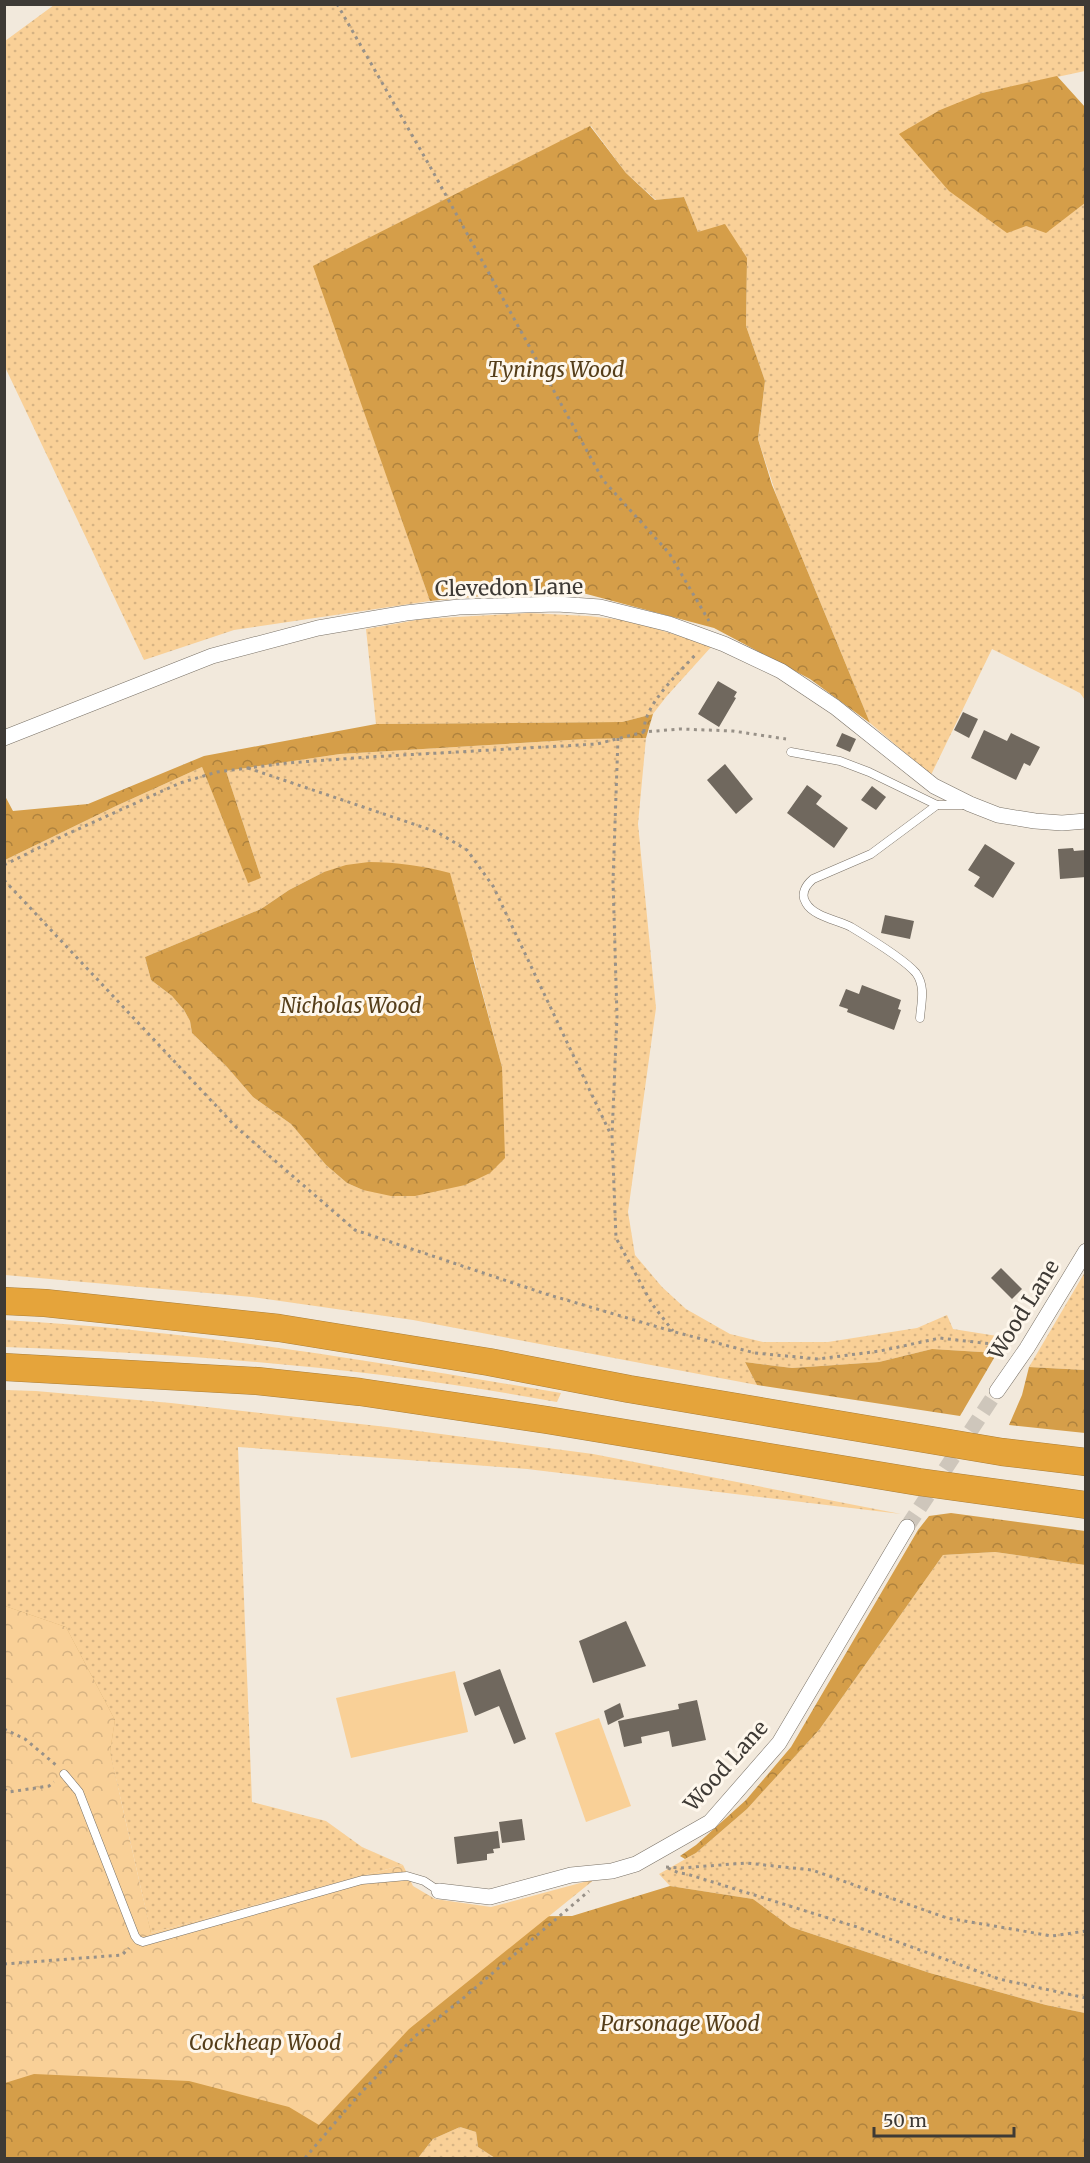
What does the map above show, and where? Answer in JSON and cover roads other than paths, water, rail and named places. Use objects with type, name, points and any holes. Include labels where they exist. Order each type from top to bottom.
[{"type":"highway","points":[[4,1301],[56,1304],[279,1328],[489,1362],[629,1389],[1002,1452],[1086,1462]]},
{"type":"highway","points":[[4,1367],[257,1381],[360,1392],[526,1416],[920,1482],[1086,1505]]},
{"type":"street","name":"Clevedon Lane","points":[[4,738],[212,656],[318,628],[406,613],[459,607],[557,604],[600,607],[712,639],[781,671],[810,688],[861,726],[934,786],[970,804],[998,815],[1035,821],[1086,822]]},
{"type":"street","name":"Wood Lane","points":[[997,1391],[1027,1348],[1086,1251]]},
{"type":"street","name":"Wood Lane","points":[[439,1892],[490,1896],[571,1875],[612,1871],[636,1864],[710,1822],[779,1743],[907,1527]]},
{"type":"lane","points":[[791,752],[840,761],[869,772],[937,805],[970,804]]},
{"type":"lane","points":[[920,1018],[923,988],[915,973],[884,948],[850,927],[811,908],[805,903],[803,896],[808,883],[813,879],[871,854],[937,805]]},
{"type":"lane","points":[[64,1774],[80,1792],[138,1940],[143,1942],[362,1881],[407,1876],[424,1881],[439,1892]]},
{"type":"tunnel","points":[[907,1527],[997,1391]]},
{"type":"park label","name":"Tynings Wood","points":[[556,370]]},
{"type":"park label","name":"Nicholas Wood","points":[[351,1006]]},
{"type":"park label","name":"Parsonage Wood","points":[[680,2024]]},
{"type":"park label","name":"Cockheap Wood","points":[[265,2043]]}]
